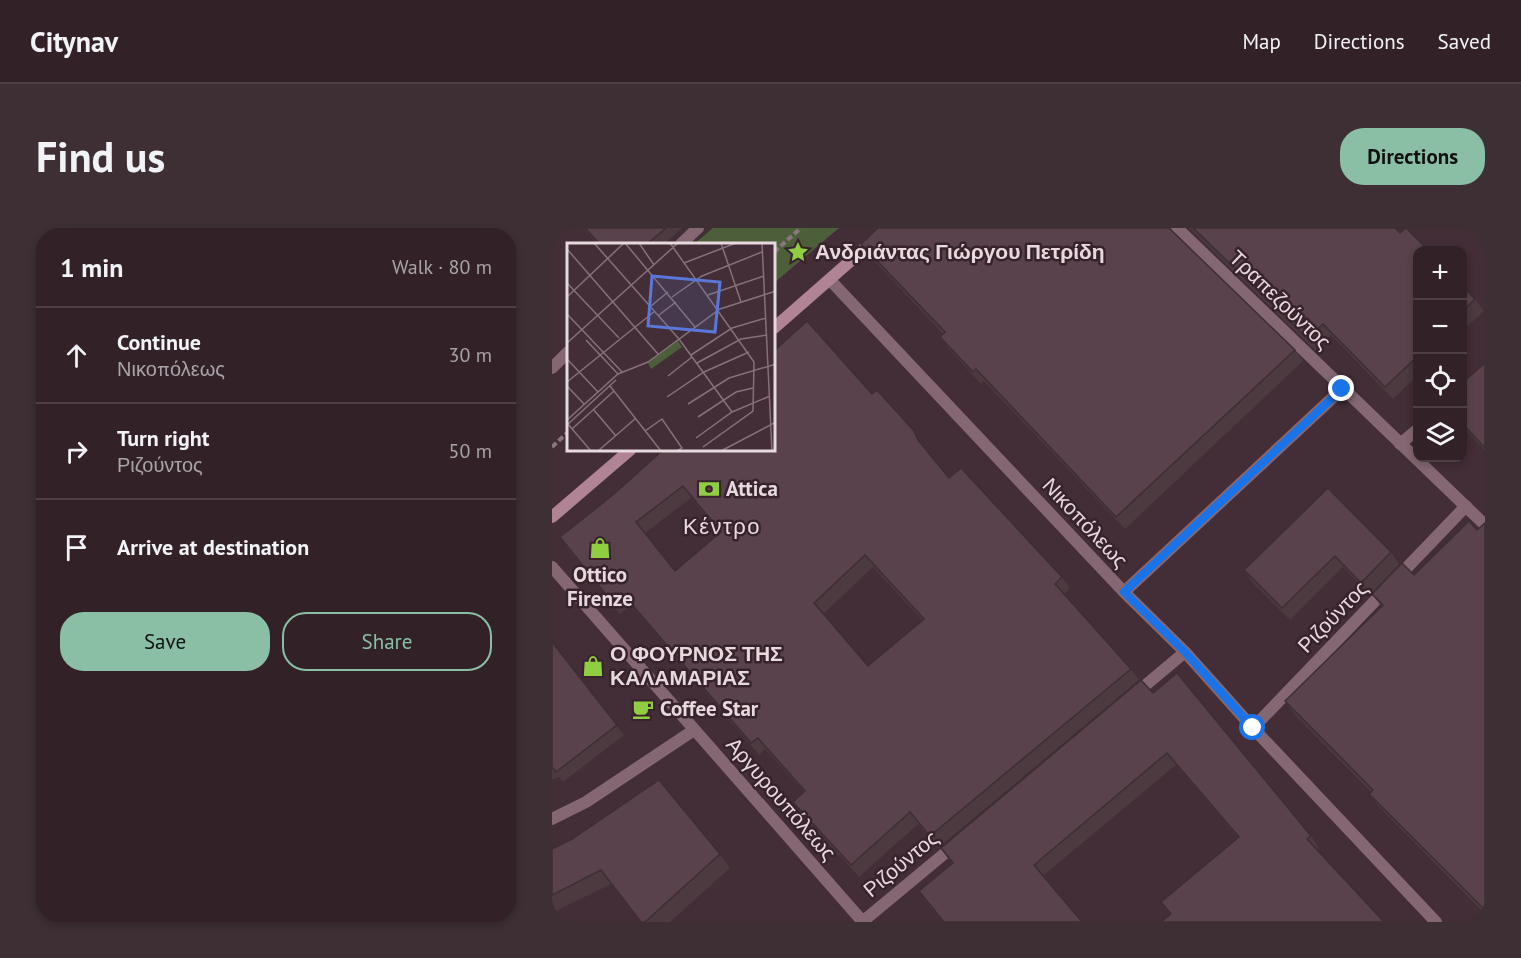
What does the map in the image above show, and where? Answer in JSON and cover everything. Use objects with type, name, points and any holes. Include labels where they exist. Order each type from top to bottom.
[{"type":"main road","points":[[776,326],[888,228]]},
{"type":"main road","points":[[552,516],[628,452]]},
{"type":"street","points":[[682,243],[698,228]]},
{"type":"street","name":"Τραπεζούντος","points":[[1177,228],[1485,525]]},
{"type":"street","name":"Νικοπόλεως","points":[[830,280],[1124,592],[1185,652],[1253,728],[1436,922]]},
{"type":"street","points":[[552,368],[567,353]]},
{"type":"street","points":[[1124,592],[1342,389]]},
{"type":"street","points":[[1400,444],[1413,433]]},
{"type":"street","name":"Ριζούντος","points":[[1253,728],[1466,506]]},
{"type":"street","name":"Αργυρουπόλεως","points":[[552,567],[863,922]]},
{"type":"street","points":[[1122,705],[1185,652]]},
{"type":"street","points":[[552,819],[586,802],[694,730]]},
{"type":"street","name":"Ριζούντος","points":[[863,922],[961,839]]},
{"type":"path","points":[[776,250],[801,228]]},
{"type":"path","points":[[552,447],[567,433]]},
{"type":"green space","points":[[713,228],[839,228],[776,281],[776,243],[695,243]]},
{"type":"building","points":[[585,228],[666,228],[648,243],[599,243]]},
{"type":"building","points":[[878,228],[1169,228],[1295,350],[1116,517],[976,369],[973,372],[940,337],[945,332],[861,244]]},
{"type":"building","points":[[1193,228],[1395,228],[1400,233],[1406,228],[1424,246],[1413,246],[1413,361],[1385,387],[1323,324],[1307,338]]},
{"type":"building","points":[[1475,228],[1485,228],[1485,239]]},
{"type":"building","points":[[1467,291],[1475,299],[1467,307]]},
{"type":"building","points":[[807,321],[872,394],[877,390],[914,431],[918,440],[949,478],[961,468],[1062,577],[1055,584],[1131,669],[930,836],[910,812],[851,865],[793,802],[805,791],[758,738],[751,743],[623,594],[612,602],[560,537],[614,494],[661,452],[776,452],[776,349]],"holes":[[[683,486],[721,532],[675,571],[636,522]],[[865,555],[924,619],[868,666],[814,603]]]},
{"type":"building","points":[[1485,363],[1485,448],[1467,428],[1467,379]]},
{"type":"building","points":[[1328,488],[1391,552],[1361,583],[1335,556],[1282,608],[1244,570]]},
{"type":"building","points":[[1469,521],[1477,530],[1485,523],[1485,910],[1369,794],[1373,790],[1285,701],[1383,605],[1372,594],[1402,563],[1414,575]]},
{"type":"building","points":[[552,642],[617,725],[556,772],[552,767]]},
{"type":"building","points":[[1177,673],[1311,836],[1307,839],[1384,922],[1161,922],[1171,914],[1161,902],[1239,837],[1167,753],[1034,865],[1082,922],[944,922],[919,891],[953,863],[941,848],[1141,680],[1153,693]]},
{"type":"building","points":[[659,780],[720,854],[645,922],[641,922],[601,870],[552,895],[552,849],[572,839]]},
{"type":"building","points":[[552,909],[559,922],[552,922]]},
{"type":"place","name":"Ανδριάντας Γιώργου Πετρίδη","points":[[798,252]]},
{"type":"place","name":"Attica","points":[[709,489]]},
{"type":"place","name":"Ottico Firenze","points":[[600,548]]},
{"type":"place","name":"Ο ΦΟΥΡΝΟΣ ΤΗΣ ΚΑΛΑΜΑΡΙΑΣ","points":[[593,666]]},
{"type":"place","name":"Coffee Star","points":[[643,709]]},
{"type":"district","name":"Κέντρο","points":[[722,526]]},
{"type":"route","points":[[1253,728],[1185,652],[1124,592],[1342,389]]}]
